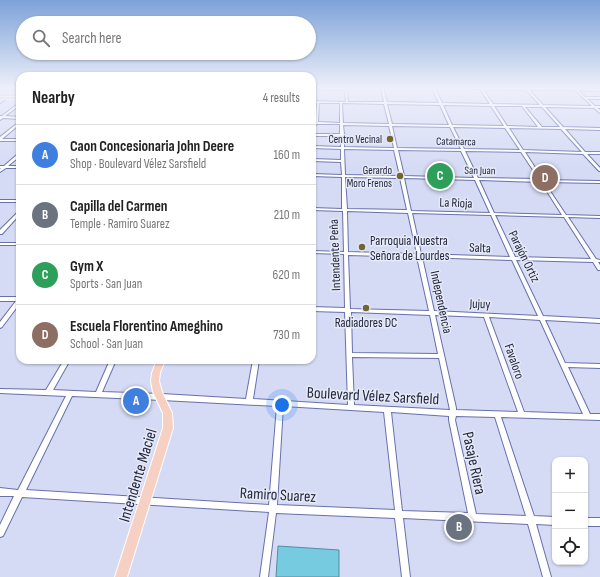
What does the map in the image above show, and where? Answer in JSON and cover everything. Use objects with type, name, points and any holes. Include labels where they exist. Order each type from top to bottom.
[{"type":"main road","name":"Intendente Maciel","points":[[121,577],[170,420],[168,411],[155,383],[155,376],[160,364]]},
{"type":"street","name":"Intendente Peña","points":[[342,114],[351,407]]},
{"type":"street","name":"Independencia","points":[[388,114],[442,356],[453,408],[452,413]]},
{"type":"street","name":"Parajón Ortiz","points":[[446,114],[588,417]]},
{"type":"street","points":[[498,114],[600,269]]},
{"type":"street","points":[[529,114],[541,128]]},
{"type":"street","points":[[550,114],[600,170]]},
{"type":"street","points":[[1,118],[16,118]]},
{"type":"street","points":[[316,124],[600,129]]},
{"type":"street","points":[[0,139],[16,126]]},
{"type":"street","points":[[316,135],[342,135]]},
{"type":"street","points":[[0,139],[16,140]]},
{"type":"street","name":"Catamarca","points":[[316,147],[600,153]]},
{"type":"street","points":[[0,172],[16,157]]},
{"type":"street","points":[[316,160],[343,161]]},
{"type":"street","points":[[0,167],[16,167]]},
{"type":"street","name":"San Juan","points":[[316,175],[600,182]]},
{"type":"street","points":[[0,200],[16,201]]},
{"type":"street","name":"La Rioja","points":[[316,209],[600,217]]},
{"type":"street","points":[[0,233],[16,216]]},
{"type":"street","points":[[0,244],[16,244]]},
{"type":"street","name":"Salta","points":[[316,252],[600,261]]},
{"type":"street","points":[[0,298],[16,299]]},
{"type":"street","points":[[0,326],[16,304]]},
{"type":"street","name":"Jujuy","points":[[316,309],[486,314],[600,320]]},
{"type":"street","name":"Favaloro","points":[[486,314],[522,415]]},
{"type":"street","points":[[349,355],[442,356]]},
{"type":"street","points":[[48,393],[65,364]]},
{"type":"street","points":[[98,395],[111,364]]},
{"type":"street","points":[[250,402],[255,364]]},
{"type":"street","points":[[564,365],[600,366]]},
{"type":"street","name":"Boulevard Vélez Sarsfield","points":[[0,391],[162,397],[452,413],[600,417]]},
{"type":"street","points":[[0,533],[70,394]]},
{"type":"street","points":[[264,577],[272,508],[280,404]]},
{"type":"street","points":[[387,409],[406,577]]},
{"type":"street","name":"Pasaje Riera","points":[[452,413],[452,420],[473,518]]},
{"type":"street","points":[[497,414],[548,577]]},
{"type":"street","name":"Ramiro Suarez","points":[[0,492],[272,508],[552,521]]},
{"type":"street","points":[[588,522],[600,522]]},
{"type":"building","points":[[278,546],[339,550],[339,577],[276,577]]},
{"type":"place","name":"Centro Vecinal","points":[[390,139]]},
{"type":"place","name":"Gerardo Moro Frenos","points":[[400,176]]},
{"type":"place","name":"Gym X","points":[[440,176]]},
{"type":"place","name":"Escuela Florentino Ameghino","points":[[545,178]]},
{"type":"place","name":"Parroquia Nuestra Señora de Lourdes","points":[[362,247]]},
{"type":"place","name":"Radiadores DC","points":[[366,308]]},
{"type":"place","name":"Caon Concesionaria John Deere","points":[[136,401]]},
{"type":"place","name":"Capilla del Carmen","points":[[459,527]]}]
